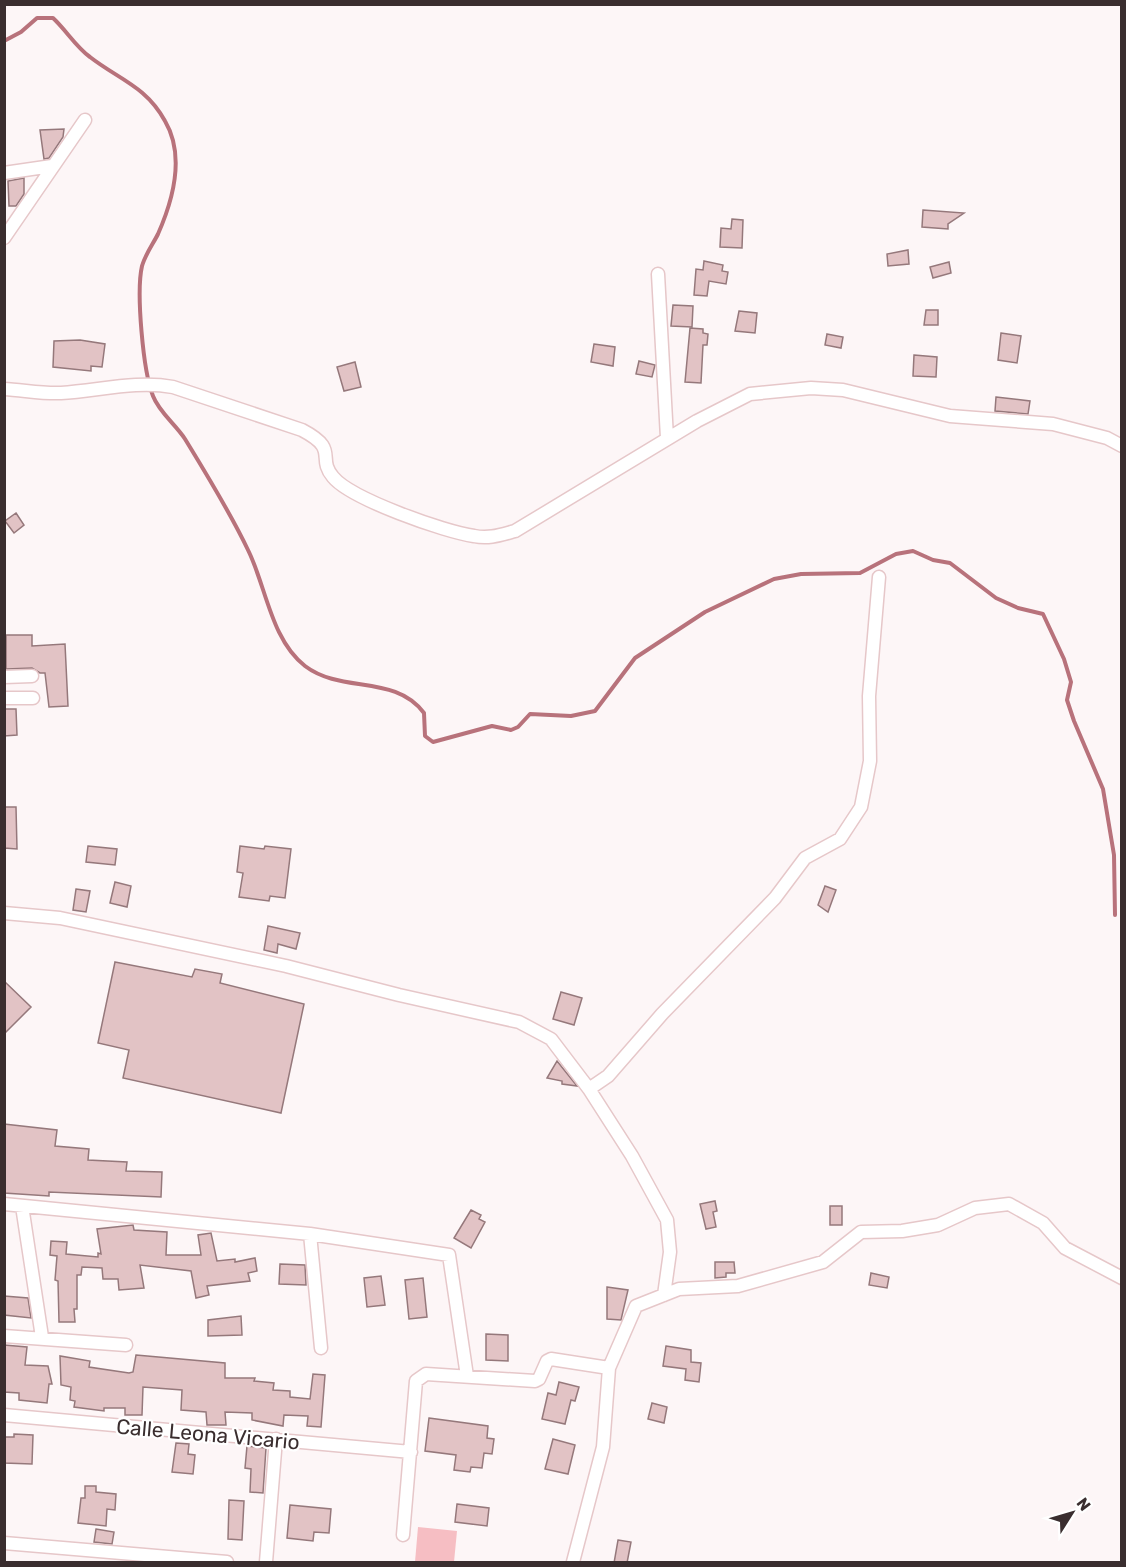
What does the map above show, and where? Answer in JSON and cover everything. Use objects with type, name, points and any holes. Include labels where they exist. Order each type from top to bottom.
[{"type":"street","points":[[4,238],[85,120]]},
{"type":"street","points":[[4,172],[52,166]]},
{"type":"street","points":[[658,274],[668,438]]},
{"type":"street","points":[[4,389],[59,393],[105,387],[160,384],[302,430],[318,438],[326,449],[328,467],[333,478],[353,492],[403,514],[472,536],[492,538],[515,531],[668,438],[750,394],[811,388],[843,390],[950,416],[1053,424],[1107,438],[1122,446]]},
{"type":"street","points":[[589,1089],[608,1076],[662,1014],[776,898],[805,858],[840,839],[861,807],[870,761],[868,696],[879,577]]},
{"type":"street","points":[[4,677],[32,676]]},
{"type":"street","points":[[4,698],[33,698]]},
{"type":"street","points":[[4,913],[60,918],[286,966],[519,1022],[551,1039],[589,1089],[632,1156],[667,1220],[670,1252],[664,1295]]},
{"type":"street","points":[[4,1204],[310,1234],[449,1255],[466,1376]]},
{"type":"street","points":[[573,1563],[603,1447],[609,1368],[636,1306],[679,1289],[738,1286],[823,1262],[861,1232],[902,1231],[938,1225],[975,1208],[1009,1204],[1043,1222],[1065,1248],[1122,1278]]},
{"type":"street","points":[[22,1206],[42,1337]]},
{"type":"street","points":[[310,1234],[321,1348]]},
{"type":"street","points":[[4,1336],[126,1345]]},
{"type":"street","points":[[403,1535],[416,1381],[426,1374],[535,1381],[539,1380],[547,1361],[551,1359],[609,1368]]},
{"type":"street","name":"Calle Leona Vicario","points":[[4,1415],[411,1452]]},
{"type":"street","points":[[266,1563],[276,1439]]},
{"type":"street","points":[[4,1543],[226,1563]]},
{"type":"shaded area","points":[[418,1527],[457,1531],[454,1562],[415,1562]]},
{"type":"building","points":[[64,129],[63,137],[49,158],[44,159],[40,130]]},
{"type":"building","points":[[24,178],[24,194],[16,206],[9,206],[8,181]]},
{"type":"building","points":[[923,210],[964,213],[948,224],[948,229],[922,227]]},
{"type":"building","points":[[732,219],[743,220],[742,248],[720,247],[721,228],[731,229]]},
{"type":"building","points":[[908,250],[909,264],[888,266],[887,254]]},
{"type":"building","points":[[704,261],[723,265],[722,271],[728,272],[726,284],[709,281],[707,296],[694,295],[696,269],[703,270]]},
{"type":"building","points":[[949,262],[951,273],[933,278],[930,267]]},
{"type":"building","points":[[673,305],[693,306],[692,327],[671,326]]},
{"type":"building","points":[[926,310],[938,310],[938,325],[924,325]]},
{"type":"building","points":[[739,311],[757,313],[755,333],[735,331]]},
{"type":"building","points":[[690,328],[703,329],[703,333],[708,334],[707,345],[703,345],[701,383],[685,382]]},
{"type":"building","points":[[1001,333],[1021,336],[1017,363],[998,360]]},
{"type":"building","points":[[827,334],[843,337],[841,348],[825,345]]},
{"type":"building","points":[[80,340],[105,344],[102,367],[91,366],[91,371],[53,367],[54,341]]},
{"type":"building","points":[[594,344],[615,347],[613,366],[591,362]]},
{"type":"building","points":[[914,355],[937,357],[936,377],[913,376]]},
{"type":"building","points":[[639,361],[655,365],[652,377],[636,374]]},
{"type":"building","points":[[355,362],[361,387],[344,391],[337,367]]},
{"type":"building","points":[[996,397],[1030,401],[1028,414],[995,411]]},
{"type":"building","points":[[16,513],[24,525],[14,533],[5,521]]},
{"type":"building","points":[[6,635],[32,635],[32,646],[65,644],[68,706],[49,707],[45,673],[32,668],[6,669]]},
{"type":"building","points":[[4,709],[16,709],[17,735],[4,736]]},
{"type":"building","points":[[4,807],[16,807],[17,849],[4,848]]},
{"type":"building","points":[[88,846],[117,849],[115,865],[86,862]]},
{"type":"building","points":[[240,846],[291,849],[285,898],[270,896],[269,901],[239,897],[243,873],[237,872]]},
{"type":"building","points":[[115,882],[131,886],[127,907],[110,903]]},
{"type":"building","points":[[825,886],[836,890],[828,912],[818,905]]},
{"type":"building","points":[[76,889],[90,891],[86,912],[73,910]]},
{"type":"building","points":[[268,926],[300,933],[296,949],[278,944],[277,953],[264,950]]},
{"type":"building","points":[[115,962],[192,977],[195,969],[222,974],[220,983],[304,1004],[281,1113],[123,1078],[129,1050],[98,1043]]},
{"type":"building","points":[[4,981],[31,1007],[4,1034]]},
{"type":"building","points":[[561,992],[582,998],[574,1025],[553,1019]]},
{"type":"building","points":[[557,1061],[577,1086],[562,1084],[562,1081],[547,1078]]},
{"type":"building","points":[[4,1124],[57,1130],[55,1146],[89,1149],[88,1160],[127,1162],[126,1171],[162,1172],[161,1197],[49,1192],[49,1196],[4,1193]]},
{"type":"building","points":[[715,1201],[717,1211],[713,1212],[716,1227],[706,1229],[700,1204]]},
{"type":"building","points":[[830,1206],[842,1206],[842,1225],[830,1225]]},
{"type":"building","points":[[471,1210],[481,1215],[479,1219],[485,1222],[471,1248],[454,1238]]},
{"type":"building","points":[[133,1225],[134,1230],[167,1232],[166,1255],[201,1255],[198,1235],[211,1233],[217,1261],[235,1259],[235,1262],[255,1258],[257,1271],[248,1273],[250,1281],[207,1286],[209,1295],[196,1298],[191,1271],[140,1265],[144,1288],[119,1290],[118,1279],[103,1279],[102,1268],[82,1267],[81,1275],[77,1275],[75,1322],[59,1322],[58,1281],[55,1280],[57,1256],[50,1255],[51,1241],[67,1242],[66,1254],[98,1257],[98,1253],[101,1254],[97,1229]]},
{"type":"building","points":[[715,1262],[734,1262],[735,1273],[726,1273],[726,1277],[715,1278]]},
{"type":"building","points":[[280,1264],[305,1265],[306,1285],[279,1284]]},
{"type":"building","points":[[871,1273],[889,1277],[887,1288],[869,1285]]},
{"type":"building","points":[[381,1276],[385,1305],[367,1307],[364,1278]]},
{"type":"building","points":[[423,1278],[427,1317],[409,1319],[405,1280]]},
{"type":"building","points":[[607,1287],[628,1290],[621,1320],[607,1319]]},
{"type":"building","points":[[4,1296],[28,1298],[31,1318],[4,1315]]},
{"type":"building","points":[[241,1316],[242,1335],[208,1336],[208,1320]]},
{"type":"building","points":[[486,1334],[508,1335],[508,1361],[486,1360]]},
{"type":"building","points":[[4,1345],[27,1347],[25,1365],[48,1366],[52,1384],[49,1384],[47,1403],[19,1400],[19,1393],[4,1392]]},
{"type":"building","points":[[666,1346],[691,1350],[691,1362],[701,1363],[699,1382],[685,1380],[686,1369],[663,1366]]},
{"type":"building","points":[[136,1355],[225,1363],[225,1378],[255,1378],[254,1381],[274,1383],[273,1390],[290,1391],[290,1397],[310,1399],[313,1374],[325,1375],[321,1427],[307,1426],[308,1416],[284,1415],[283,1426],[252,1420],[252,1413],[225,1412],[226,1425],[207,1425],[206,1412],[181,1410],[182,1390],[143,1387],[142,1415],[125,1415],[125,1408],[104,1408],[104,1411],[74,1407],[75,1401],[70,1400],[71,1387],[61,1385],[60,1356],[90,1361],[89,1367],[129,1373],[133,1372]]},
{"type":"building","points":[[559,1382],[579,1387],[575,1401],[571,1400],[565,1424],[542,1419],[548,1393],[556,1395]]},
{"type":"building","points":[[652,1403],[667,1407],[664,1423],[648,1419]]},
{"type":"building","points":[[429,1418],[488,1426],[487,1438],[494,1439],[492,1454],[484,1453],[482,1468],[471,1467],[470,1472],[454,1470],[456,1455],[425,1451]]},
{"type":"building","points":[[14,1434],[33,1435],[32,1464],[4,1463],[4,1437],[14,1437]]},
{"type":"building","points":[[553,1439],[575,1445],[568,1474],[545,1469]]},
{"type":"building","points":[[176,1443],[189,1444],[188,1454],[195,1455],[193,1474],[172,1472]]},
{"type":"building","points":[[247,1446],[266,1448],[263,1493],[250,1492],[251,1469],[245,1468]]},
{"type":"building","points":[[85,1486],[96,1486],[96,1492],[116,1494],[115,1510],[107,1509],[106,1526],[78,1523],[81,1498],[85,1498]]},
{"type":"building","points":[[229,1500],[244,1501],[242,1540],[228,1539]]},
{"type":"building","points":[[457,1504],[489,1508],[487,1526],[455,1522]]},
{"type":"building","points":[[290,1505],[331,1509],[329,1533],[314,1532],[313,1541],[287,1538]]},
{"type":"building","points":[[96,1529],[114,1532],[112,1544],[94,1542]]},
{"type":"building","points":[[618,1540],[631,1542],[627,1563],[614,1563]]},
{"type":"waterway","points":[[4,41],[21,32],[37,18],[53,18],[85,53],[149,99],[165,121],[174,148],[175,178],[168,207],[158,234],[143,262],[140,278],[142,331],[149,384],[156,402],[185,439],[226,508],[254,564],[270,612],[284,642],[305,666],[335,680],[383,688],[412,701],[424,713],[425,736],[433,742],[492,726],[511,730],[518,727],[530,714],[571,716],[595,711],[635,658],[705,612],[774,579],[801,574],[860,573],[896,554],[913,551],[933,560],[950,563],[996,598],[1018,608],[1043,614],[1064,659],[1071,682],[1067,700],[1074,721],[1103,789],[1114,855],[1115,915]]}]
